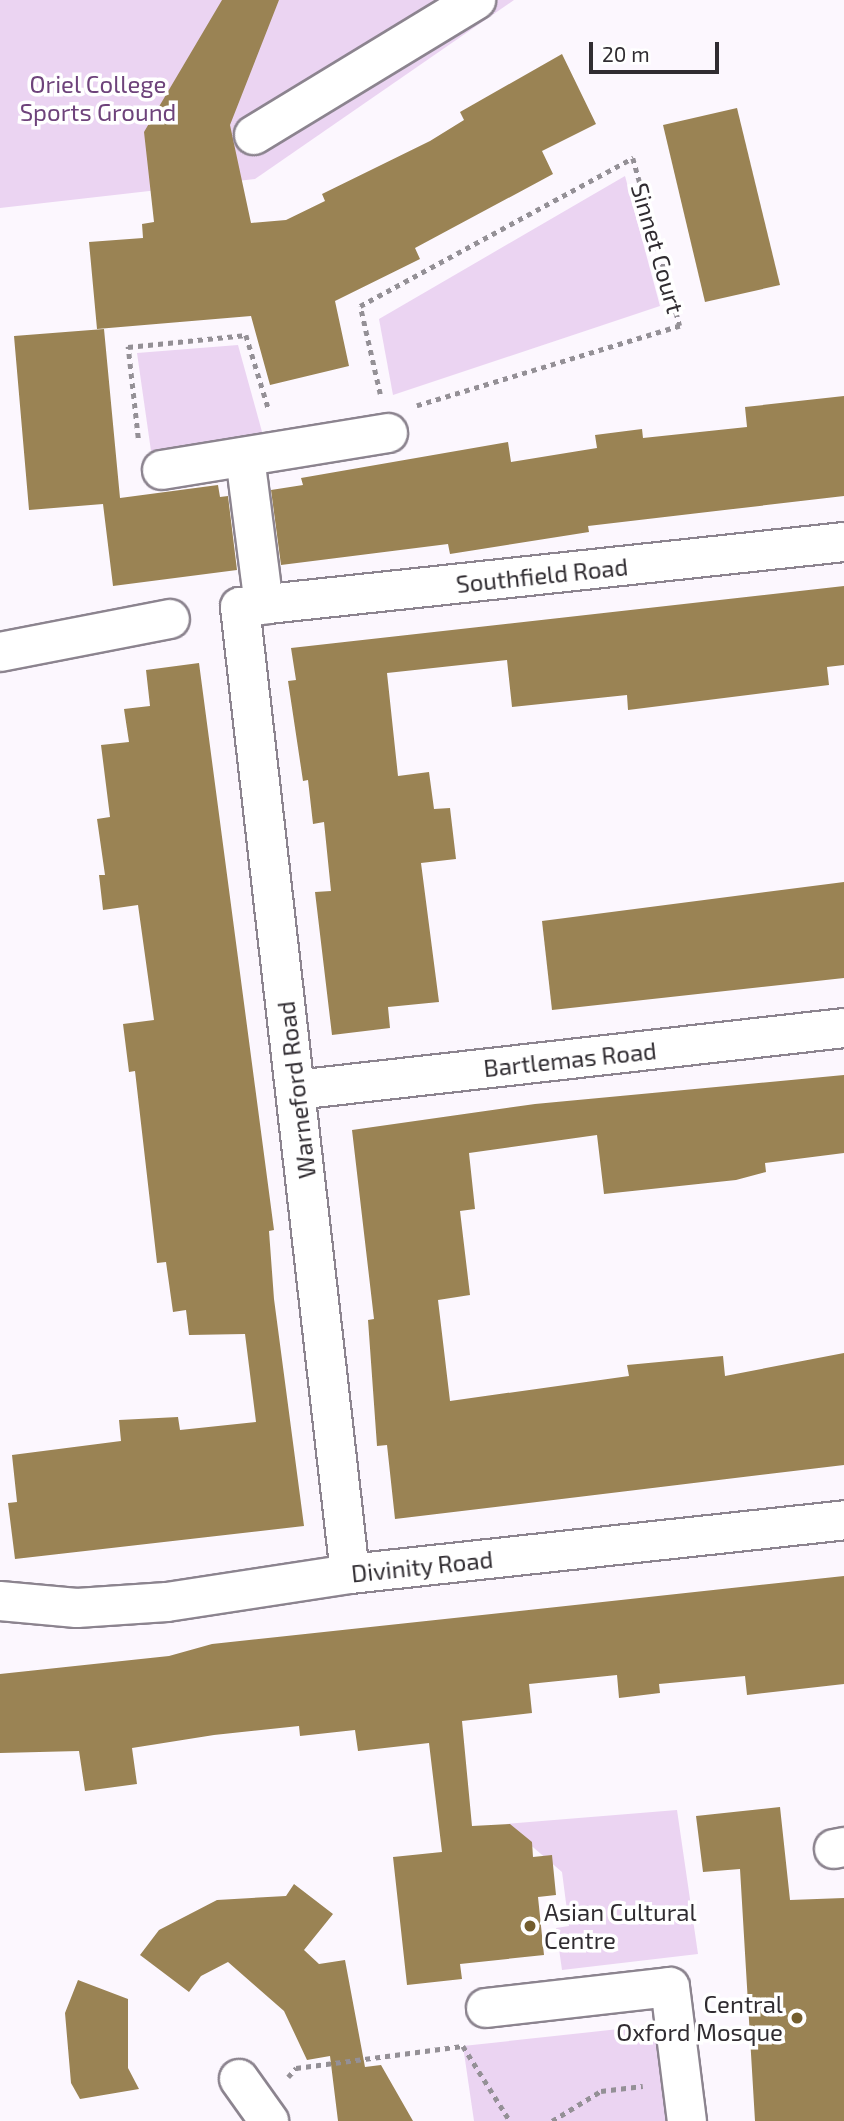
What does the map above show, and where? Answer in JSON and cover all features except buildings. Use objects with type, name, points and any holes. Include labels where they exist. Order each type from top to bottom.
[{"type":"street","points":[[254,135],[476,0]]},
{"type":"street","points":[[162,470],[282,451],[386,424]]},
{"type":"street","points":[[245,457],[252,606]]},
{"type":"street","name":"Southfield Road","points":[[252,606],[844,542]]},
{"type":"street","name":"Warneford Road","points":[[252,606],[296,1090],[350,1574]]},
{"type":"street","points":[[0,652],[170,619]]},
{"type":"street","name":"Bartlemas Road","points":[[296,1090],[844,1028]]},
{"type":"street","name":"Divinity Road","points":[[0,1601],[78,1608],[167,1602],[350,1574],[844,1520]]},
{"type":"street","points":[[486,2008],[670,1987],[687,2121]]},
{"type":"path","name":"Sinnet Court","points":[[633,159],[680,326],[386,424],[360,306],[633,159]]},
{"type":"path","points":[[162,470],[142,474],[128,347],[246,335],[282,451]]},
{"type":"path","points":[[257,2103],[296,2068],[463,2046],[510,2121]]},
{"type":"path","points":[[552,2121],[601,2091],[682,2082]]},
{"type":"green space","name":"Oriel College Sports Ground","points":[[0,0],[514,0],[255,179],[0,208]]},
{"type":"green space","points":[[625,176],[660,306],[393,395],[379,319]]},
{"type":"green space","points":[[238,345],[264,439],[152,458],[137,353]]},
{"type":"green space","points":[[677,1810],[698,1954],[562,1970],[556,1928],[569,1926],[562,1872],[506,1824]]},
{"type":"green space","points":[[674,2023],[687,2121],[474,2121],[463,2046]]},
{"type":"place","name":"Asian Cultural Centre","points":[[530,1926]]},
{"type":"place","name":"Central Oxford Mosque","points":[[797,2018]]}]
